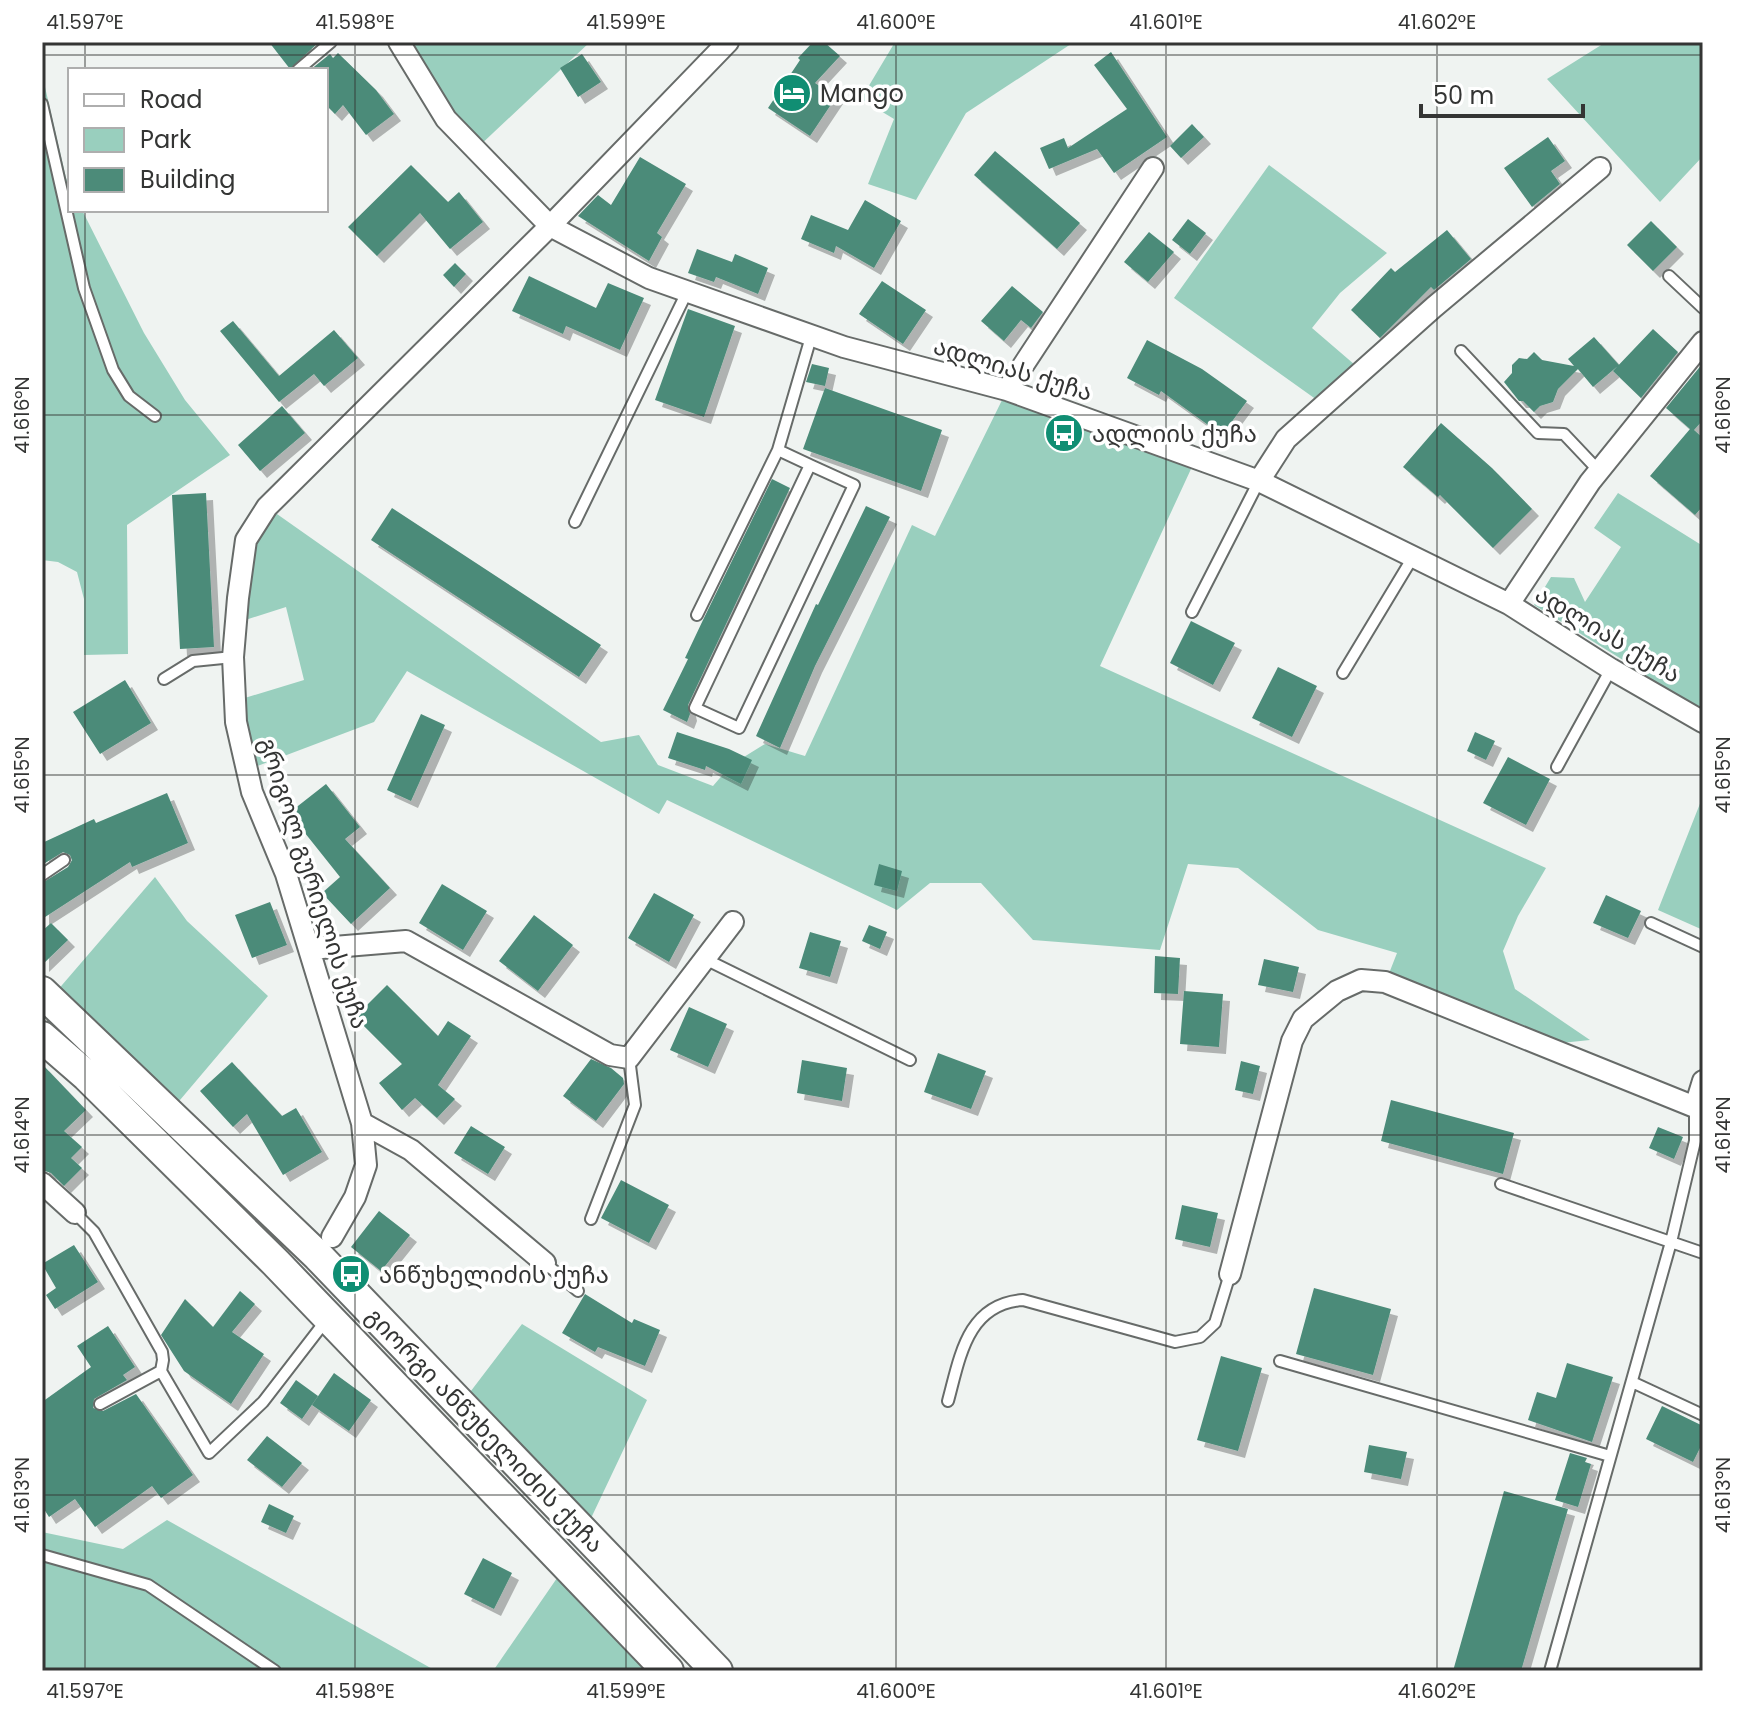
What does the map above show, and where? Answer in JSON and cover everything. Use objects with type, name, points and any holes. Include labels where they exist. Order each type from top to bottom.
[{"type":"main road","name":"გიორგი ანწუხელიძის ქუჩა","points":[[42,992],[318,1256],[717,1671]]},
{"type":"main road","name":"გიორგი ანწუხელიძის ქუჩა","points":[[42,1037],[87,1076],[329,1317],[668,1671]]},
{"type":"street","name":"ადლიას ქუჩა","points":[[399,42],[446,119],[550,226],[649,278],[811,337],[1007,390],[1259,481],[1509,604],[1611,669],[1703,722]]},
{"type":"street","name":"გრიგოლ გურიელის ქუჩა","points":[[332,1237],[355,1197],[366,1165],[362,1123],[286,874],[252,792],[236,722],[233,657],[246,540],[267,507],[550,226],[728,42]]},
{"type":"street","points":[[1007,390],[1153,168]]},
{"type":"street","points":[[1259,481],[1286,439],[1434,307],[1600,168]]},
{"type":"street","points":[[1509,604],[1599,471],[1703,342]]},
{"type":"street","points":[[310,949],[406,941],[610,1055],[629,1058],[733,922]]},
{"type":"street","points":[[1230,1274],[1292,1041],[1303,1019],[1318,1005],[1337,991],[1361,980],[1385,982],[1695,1107],[1703,1081]]},
{"type":"street","points":[[362,1123],[411,1150],[545,1263]]},
{"type":"street","points":[[42,1183],[75,1213]]},
{"type":"lane","points":[[300,68],[331,42]]},
{"type":"lane","points":[[42,104],[84,288],[113,370],[129,396],[155,416]]},
{"type":"lane","points":[[1669,276],[1703,308]]},
{"type":"lane","points":[[575,522],[687,292]]},
{"type":"lane","points":[[697,615],[778,450],[811,337]]},
{"type":"lane","points":[[1461,351],[1538,433],[1564,434],[1599,471]]},
{"type":"lane","points":[[778,450],[854,485],[739,728],[695,708],[810,465]]},
{"type":"lane","points":[[1192,612],[1259,481]]},
{"type":"lane","points":[[1343,673],[1413,557]]},
{"type":"lane","points":[[164,679],[193,661],[233,657]]},
{"type":"lane","points":[[1557,767],[1611,669]]},
{"type":"lane","points":[[42,875],[64,860]]},
{"type":"lane","points":[[1651,923],[1703,947]]},
{"type":"lane","points":[[705,959],[910,1060]]},
{"type":"lane","points":[[591,1219],[635,1105],[629,1058]]},
{"type":"lane","points":[[1550,1671],[1671,1242],[1695,1141],[1695,1107]]},
{"type":"lane","points":[[1501,1184],[1703,1253]]},
{"type":"lane","points":[[75,1213],[94,1232],[162,1352],[161,1371],[209,1453],[263,1402],[329,1317]]},
{"type":"lane","points":[[545,1263],[578,1291]]},
{"type":"lane","points":[[948,1401],[969,1331],[988,1311],[1009,1301],[1023,1300],[1175,1342],[1200,1337],[1215,1323],[1230,1274]]},
{"type":"lane","points":[[1280,1361],[1610,1456]]},
{"type":"lane","points":[[100,1404],[161,1371]]},
{"type":"lane","points":[[1632,1382],[1703,1415]]},
{"type":"lane","points":[[42,1555],[148,1585],[275,1671]]},
{"type":"green space","points":[[401,42],[590,42],[476,149]]},
{"type":"green space","points":[[895,42],[1074,42],[966,113],[916,200],[868,184],[894,119],[861,99]]},
{"type":"green space","points":[[1606,42],[1703,42],[1703,156],[1660,202],[1547,79]]},
{"type":"green space","points":[[42,74],[68,182],[68,212],[83,212],[144,333],[185,400],[230,455],[127,525],[128,654],[84,655],[84,599],[77,572],[58,562],[42,560]]},
{"type":"green space","points":[[1269,165],[1387,253],[1340,293],[1312,328],[1362,371],[1324,405],[1174,298]]},
{"type":"green space","points":[[1007,390],[1191,469],[1100,666],[1546,868],[1518,916],[1503,951],[1515,989],[1590,1040],[1561,1043],[1388,976],[1397,953],[1318,930],[1238,868],[1188,864],[1160,950],[1033,940],[981,883],[930,883],[897,910],[667,800],[659,814],[407,671],[374,722],[247,770],[235,701],[304,680],[286,607],[236,623],[238,598],[267,507],[601,742],[639,735],[658,765],[713,786],[731,765],[765,744],[805,756],[912,525],[935,536]]},
{"type":"green space","points":[[1618,493],[1703,546],[1703,710],[1688,705],[1631,665],[1534,605],[1551,577],[1574,578],[1585,602],[1621,547],[1594,528]]},
{"type":"green space","points":[[1703,796],[1703,930],[1658,910]]},
{"type":"green space","points":[[155,877],[187,921],[268,996],[169,1113],[50,999]]},
{"type":"green space","points":[[522,1324],[647,1400],[584,1533],[461,1404]]},
{"type":"green space","points":[[167,1520],[436,1671],[42,1671],[42,1532],[123,1549]]},
{"type":"green space","points":[[566,1565],[668,1671],[493,1671]]},
{"type":"building","points":[[269,42],[319,42],[291,68]]},
{"type":"building","points":[[813,42],[824,42],[840,56],[815,83],[836,97],[810,136],[768,108],[800,60],[798,58]]},
{"type":"building","points":[[1111,52],[1167,137],[1114,173],[1097,149],[1049,169],[1040,148],[1064,138],[1068,148],[1127,109],[1094,65]]},
{"type":"building","points":[[338,53],[376,90],[394,114],[366,135],[343,105],[335,114],[328,107],[328,68],[312,68],[330,54],[333,58]]},
{"type":"building","points":[[582,54],[601,82],[578,97],[560,68]]},
{"type":"building","points":[[1192,124],[1204,137],[1181,158],[1170,146]]},
{"type":"building","points":[[1548,137],[1565,161],[1551,171],[1560,184],[1532,207],[1504,168]]},
{"type":"building","points":[[995,151],[1080,223],[1057,249],[974,175]]},
{"type":"building","points":[[640,157],[686,184],[657,233],[662,237],[649,261],[578,216],[598,195],[611,205]]},
{"type":"building","points":[[411,165],[448,202],[459,192],[483,222],[450,249],[420,213],[377,256],[348,227]]},
{"type":"building","points":[[865,200],[901,221],[874,268],[836,246],[834,253],[801,239],[811,215],[848,230]]},
{"type":"building","points":[[1188,219],[1206,233],[1190,254],[1172,240]]},
{"type":"building","points":[[1651,221],[1677,247],[1653,271],[1627,245]]},
{"type":"building","points":[[1447,230],[1471,259],[1434,290],[1431,287],[1380,338],[1351,310],[1391,268],[1395,272]]},
{"type":"building","points":[[1149,232],[1174,252],[1148,282],[1124,262]]},
{"type":"building","points":[[697,249],[732,262],[735,254],[768,268],[758,294],[716,277],[714,282],[688,273]]},
{"type":"building","points":[[455,263],[466,274],[454,287],[443,275]]},
{"type":"building","points":[[529,276],[596,308],[608,283],[644,298],[620,350],[566,326],[563,334],[512,311]]},
{"type":"building","points":[[882,281],[926,310],[903,344],[859,314]]},
{"type":"building","points":[[1012,286],[1043,312],[1031,328],[1021,320],[1004,341],[981,321]]},
{"type":"building","points":[[688,309],[735,326],[704,417],[655,400]]},
{"type":"building","points":[[233,321],[279,376],[334,330],[358,358],[324,386],[314,374],[279,402],[220,331]]},
{"type":"building","points":[[1653,329],[1678,352],[1641,398],[1613,371]]},
{"type":"building","points":[[1594,337],[1619,365],[1593,387],[1578,369],[1558,389],[1553,402],[1540,406],[1534,412],[1519,401],[1504,382],[1519,358],[1527,359],[1534,352],[1542,360],[1574,366],[1568,359]]},
{"type":"building","points":[[1147,340],[1202,369],[1247,401],[1222,435],[1161,391],[1159,395],[1127,378]]},
{"type":"building","points":[[1703,363],[1703,420],[1694,430],[1703,438],[1703,506],[1695,515],[1650,476],[1690,429],[1666,408]]},
{"type":"building","points":[[812,364],[829,368],[825,386],[806,382]]},
{"type":"building","points":[[825,388],[942,430],[921,491],[803,449]]},
{"type":"building","points":[[282,406],[305,433],[260,471],[238,445]]},
{"type":"building","points":[[1441,423],[1532,509],[1493,548],[1440,495],[1438,497],[1403,467]]},
{"type":"building","points":[[772,479],[790,488],[688,705],[690,714],[687,722],[663,710]]},
{"type":"building","points":[[206,493],[214,647],[180,649],[172,495]]},
{"type":"building","points":[[866,506],[890,517],[815,666],[780,748],[756,736],[816,604]]},
{"type":"building","points":[[392,508],[601,645],[579,677],[371,540]]},
{"type":"building","points":[[1191,621],[1235,643],[1213,685],[1170,663]]},
{"type":"building","points":[[1278,667],[1317,686],[1292,737],[1252,718]]},
{"type":"building","points":[[125,680],[151,723],[100,754],[73,712]]},
{"type":"building","points":[[421,714],[445,725],[411,801],[387,790]]},
{"type":"building","points":[[677,732],[752,760],[741,784],[706,766],[705,770],[668,758]]},
{"type":"building","points":[[1475,732],[1495,741],[1486,760],[1467,751]]},
{"type":"building","points":[[1508,757],[1550,779],[1526,825],[1483,803]]},
{"type":"building","points":[[326,784],[360,827],[345,839],[390,888],[351,924],[322,893],[340,877],[289,813]]},
{"type":"building","points":[[167,793],[188,843],[132,867],[130,862],[42,919],[42,883],[68,867],[72,860],[70,855],[63,852],[42,865],[42,843],[94,819],[96,823]]},
{"type":"building","points":[[879,864],[902,871],[897,891],[874,885]]},
{"type":"building","points":[[442,884],[487,911],[463,950],[419,923]]},
{"type":"building","points":[[654,893],[694,915],[669,962],[628,938]]},
{"type":"building","points":[[1606,895],[1641,911],[1628,938],[1593,923]]},
{"type":"building","points":[[270,902],[287,945],[252,958],[235,915]]},
{"type":"building","points":[[534,915],[573,945],[538,991],[499,961]]},
{"type":"building","points":[[51,923],[68,940],[42,965],[42,931]]},
{"type":"building","points":[[869,925],[887,932],[880,949],[862,941]]},
{"type":"building","points":[[810,932],[841,941],[830,977],[799,968]]},
{"type":"building","points":[[1155,956],[1180,958],[1178,994],[1154,993]]},
{"type":"building","points":[[1264,959],[1299,967],[1293,992],[1258,985]]},
{"type":"building","points":[[387,985],[438,1036],[448,1021],[471,1036],[438,1085],[455,1099],[437,1118],[415,1098],[402,1110],[379,1083],[402,1064],[355,1017]]},
{"type":"building","points":[[1184,991],[1223,994],[1219,1047],[1180,1044]]},
{"type":"building","points":[[689,1007],[727,1024],[708,1067],[670,1050]]},
{"type":"building","points":[[938,1053],[986,1071],[971,1109],[924,1092]]},
{"type":"building","points":[[591,1059],[611,1068],[623,1078],[624,1084],[596,1121],[563,1096]]},
{"type":"building","points":[[802,1060],[847,1068],[842,1101],[797,1093]]},
{"type":"building","points":[[1241,1061],[1260,1066],[1253,1094],[1235,1090]]},
{"type":"building","points":[[232,1062],[282,1116],[296,1108],[322,1152],[283,1175],[247,1114],[233,1127],[200,1091]]},
{"type":"building","points":[[42,1064],[86,1110],[64,1131],[82,1147],[71,1158],[82,1168],[64,1186],[51,1173],[42,1170]]},
{"type":"building","points":[[1391,1100],[1514,1133],[1503,1174],[1381,1141]]},
{"type":"building","points":[[471,1126],[505,1147],[488,1174],[454,1153]]},
{"type":"building","points":[[1658,1127],[1683,1137],[1674,1159],[1649,1148]]},
{"type":"building","points":[[621,1180],[669,1205],[649,1243],[601,1218]]},
{"type":"building","points":[[1182,1205],[1218,1213],[1210,1247],[1175,1239]]},
{"type":"building","points":[[379,1211],[410,1235],[381,1271],[351,1247]]},
{"type":"building","points":[[74,1245],[98,1282],[55,1309],[46,1295],[56,1288],[42,1264]]},
{"type":"building","points":[[1314,1288],[1391,1309],[1373,1375],[1296,1354]]},
{"type":"building","points":[[240,1291],[255,1304],[232,1332],[264,1354],[231,1404],[184,1371],[161,1335],[185,1299],[213,1327]]},
{"type":"building","points":[[585,1294],[632,1323],[634,1319],[660,1330],[645,1366],[598,1347],[595,1352],[562,1333]]},
{"type":"building","points":[[108,1326],[135,1367],[123,1375],[127,1380],[94,1399],[93,1408],[103,1411],[136,1394],[193,1475],[161,1498],[152,1486],[95,1527],[75,1499],[49,1517],[42,1506],[42,1402],[91,1367],[77,1346]]},
{"type":"building","points":[[1221,1356],[1262,1368],[1238,1451],[1197,1440]]},
{"type":"building","points":[[1567,1363],[1613,1377],[1592,1442],[1528,1420],[1537,1392],[1556,1398]]},
{"type":"building","points":[[334,1373],[371,1400],[349,1431],[312,1405]]},
{"type":"building","points":[[296,1380],[318,1396],[302,1419],[280,1403]]},
{"type":"building","points":[[1662,1406],[1703,1426],[1703,1442],[1693,1462],[1646,1439]]},
{"type":"building","points":[[267,1436],[302,1463],[282,1487],[247,1460]]},
{"type":"building","points":[[1369,1445],[1407,1452],[1401,1479],[1364,1472]]},
{"type":"building","points":[[1570,1453],[1587,1458],[1585,1462],[1591,1464],[1578,1507],[1555,1500]]},
{"type":"building","points":[[1504,1491],[1568,1509],[1521,1671],[1453,1671]]},
{"type":"building","points":[[269,1504],[294,1516],[286,1533],[261,1522]]},
{"type":"building","points":[[483,1558],[512,1573],[494,1609],[464,1594]]},
{"type":"place","name":"Mango","points":[[792,93]]},
{"type":"place","name":"ადლიის ქუჩა","points":[[1064,433]]},
{"type":"place","name":"ანწუხელიძის ქუჩა","points":[[351,1274]]}]
